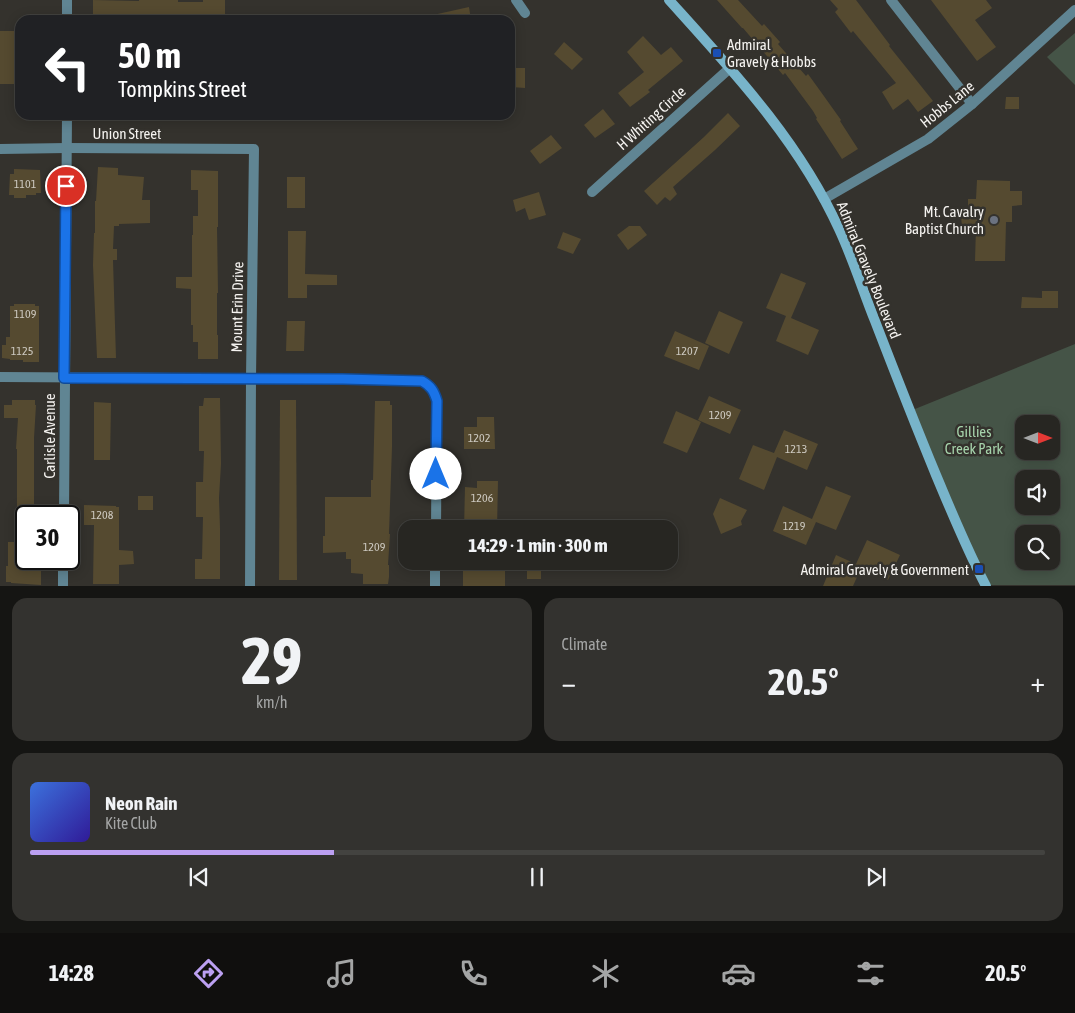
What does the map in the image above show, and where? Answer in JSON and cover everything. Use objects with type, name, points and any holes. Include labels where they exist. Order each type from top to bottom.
[{"type":"street","points":[[67,0],[67,15]]},
{"type":"street","points":[[516,0],[525,13]]},
{"type":"street","name":"Admiral Gravely Boulevard","points":[[669,0],[730,68],[784,134],[824,199],[840,230],[910,411],[955,520],[986,586]]},
{"type":"street","points":[[892,0],[972,104]]},
{"type":"street","name":"Hobbs Lane","points":[[824,199],[928,139],[972,104],[1075,10]]},
{"type":"street","name":"H Whiting Circle","points":[[592,192],[730,68]]},
{"type":"street","name":"Carlisle Avenue","points":[[64,505],[67,120]]},
{"type":"street","name":"Union Street","points":[[0,149],[254,149]]},
{"type":"street","name":"Mount Erin Drive","points":[[250,586],[254,149]]},
{"type":"street","points":[[0,377],[422,381],[430,386],[435,393],[437,401],[436,520]]},
{"type":"street","points":[[63,586],[64,570]]},
{"type":"street","points":[[435,570],[435,586]]},
{"type":"green space","points":[[1075,33],[1075,85],[1047,57]]},
{"type":"green space","name":"Gillies Creek Park","points":[[1075,344],[1075,585],[986,585],[910,411]]},
{"type":"building","points":[[93,0],[178,0],[178,2],[203,2],[203,0],[225,0],[225,15],[93,15]]},
{"type":"building","points":[[717,0],[738,0],[762,26],[764,24],[780,42],[778,44],[806,76],[808,74],[841,120],[858,149],[842,159],[816,119],[813,111],[785,73],[783,75]]},
{"type":"building","points":[[830,0],[856,0],[889,46],[933,101],[918,112],[908,99],[893,110],[882,92],[896,83],[853,31],[851,33],[835,12],[838,9]]},
{"type":"building","points":[[931,0],[986,0],[992,8],[975,20],[996,47],[977,61]]},
{"type":"building","points":[[469,7],[470,15],[433,15]]},
{"type":"building","points":[[0,31],[15,31],[15,84],[0,84]]},
{"type":"building","points":[[643,36],[661,55],[671,47],[683,61],[648,90],[650,92],[630,107],[618,93],[644,72],[627,52]]},
{"type":"building","points":[[564,42],[583,59],[572,70],[554,54]]},
{"type":"building","points":[[515,68],[525,68],[525,88],[515,87]]},
{"type":"building","points":[[1006,97],[1019,97],[1019,109],[1005,109]]},
{"type":"building","points":[[603,109],[615,124],[595,138],[584,125]]},
{"type":"building","points":[[728,113],[740,126],[673,187],[677,194],[670,201],[665,197],[657,205],[644,191]]},
{"type":"building","points":[[551,135],[562,148],[540,164],[530,151]]},
{"type":"building","points":[[98,167],[118,168],[118,175],[144,177],[142,200],[150,200],[150,223],[119,224],[119,226],[114,226],[113,249],[117,249],[117,260],[113,260],[116,358],[97,358],[93,265]]},
{"type":"building","points":[[14,169],[40,170],[41,193],[26,195],[26,198],[14,198],[14,195],[9,195],[10,174],[14,174]]},
{"type":"building","points":[[191,170],[218,171],[218,359],[198,359],[198,342],[193,342],[193,325],[191,325],[191,289],[176,288],[176,277],[192,277],[193,216],[198,216],[198,190],[191,190]]},
{"type":"building","points":[[287,177],[305,177],[305,208],[287,208]]},
{"type":"building","name":"Mt. Cavalry Baptist Church","points":[[977,180],[1010,181],[1010,191],[1022,191],[1022,205],[1012,206],[1012,222],[1006,222],[1005,261],[975,261],[976,227],[962,227],[961,216],[968,215],[968,199],[976,199]]},
{"type":"building","points":[[539,192],[546,215],[529,220],[525,208],[516,212],[513,200]]},
{"type":"building","points":[[629,226],[640,226],[647,235],[628,250],[617,235]]},
{"type":"building","points":[[288,231],[306,231],[305,274],[337,275],[337,285],[307,285],[307,298],[288,298]]},
{"type":"building","points":[[563,232],[581,239],[573,254],[557,248]]},
{"type":"building","points":[[781,273],[806,283],[791,318],[819,330],[808,355],[776,341],[786,316],[766,308]]},
{"type":"building","points":[[1042,291],[1058,291],[1058,308],[1021,308],[1022,297],[1042,298]]},
{"type":"building","points":[[14,304],[35,304],[35,306],[39,306],[39,362],[23,362],[23,360],[2,358],[2,345],[6,345],[6,337],[10,337],[10,306],[14,306]]},
{"type":"building","points":[[719,311],[743,322],[729,354],[705,343]]},
{"type":"building","points":[[287,321],[305,321],[304,351],[286,351]]},
{"type":"building","points":[[675,331],[709,346],[699,370],[664,356]]},
{"type":"building","points":[[709,396],[741,410],[730,434],[698,420]]},
{"type":"building","points":[[204,398],[220,398],[220,579],[195,579],[195,559],[202,559],[203,517],[196,517],[196,482],[203,482],[204,451],[199,451],[199,406],[203,406]]},
{"type":"building","points":[[12,400],[35,400],[34,505],[17,505],[16,449],[18,418],[4,418],[4,405],[12,405]]},
{"type":"building","points":[[280,400],[296,400],[297,580],[279,580]]},
{"type":"building","points":[[375,401],[390,401],[390,405],[392,405],[388,584],[363,584],[363,574],[351,573],[351,559],[346,559],[346,552],[323,553],[325,497],[371,497]]},
{"type":"building","points":[[94,402],[111,403],[110,460],[94,460]]},
{"type":"building","points":[[676,411],[701,422],[687,453],[663,443]]},
{"type":"building","points":[[477,417],[494,417],[495,449],[464,449],[464,427],[477,427]]},
{"type":"building","points":[[784,430],[818,444],[807,470],[777,457],[764,490],[739,479],[753,445],[774,453]]},
{"type":"building","points":[[477,481],[498,481],[497,520],[464,520],[465,487],[477,488]]},
{"type":"building","points":[[826,486],[851,496],[836,530],[816,522],[806,545],[773,531],[783,506],[812,519]]},
{"type":"building","points":[[138,496],[153,496],[153,510],[138,510]]},
{"type":"building","points":[[720,498],[747,510],[741,521],[742,525],[721,534],[713,514]]},
{"type":"building","points":[[84,505],[119,507],[119,550],[133,551],[134,564],[119,565],[119,584],[93,584],[94,525],[84,525]]},
{"type":"building","points":[[15,530],[15,570],[41,570],[41,585],[6,582],[8,542],[14,542]]},
{"type":"building","points":[[867,540],[900,555],[888,580],[861,568],[853,586],[823,586],[836,555],[856,564]]},
{"type":"building","points":[[463,570],[505,570],[505,586],[463,586]]},
{"type":"building","points":[[527,570],[541,570],[541,579],[527,579]]},
{"type":"place","name":"Admiral Gravely & Hobbs","points":[[717,53]]},
{"type":"place","name":"Mt. Cavalry Baptist Church","points":[[994,220]]},
{"type":"place","name":"Admiral Gravely & Government","points":[[979,569]]},
{"type":"route","points":[[66,186],[64,378],[422,381],[430,386],[435,393],[437,401],[436,474]]}]
